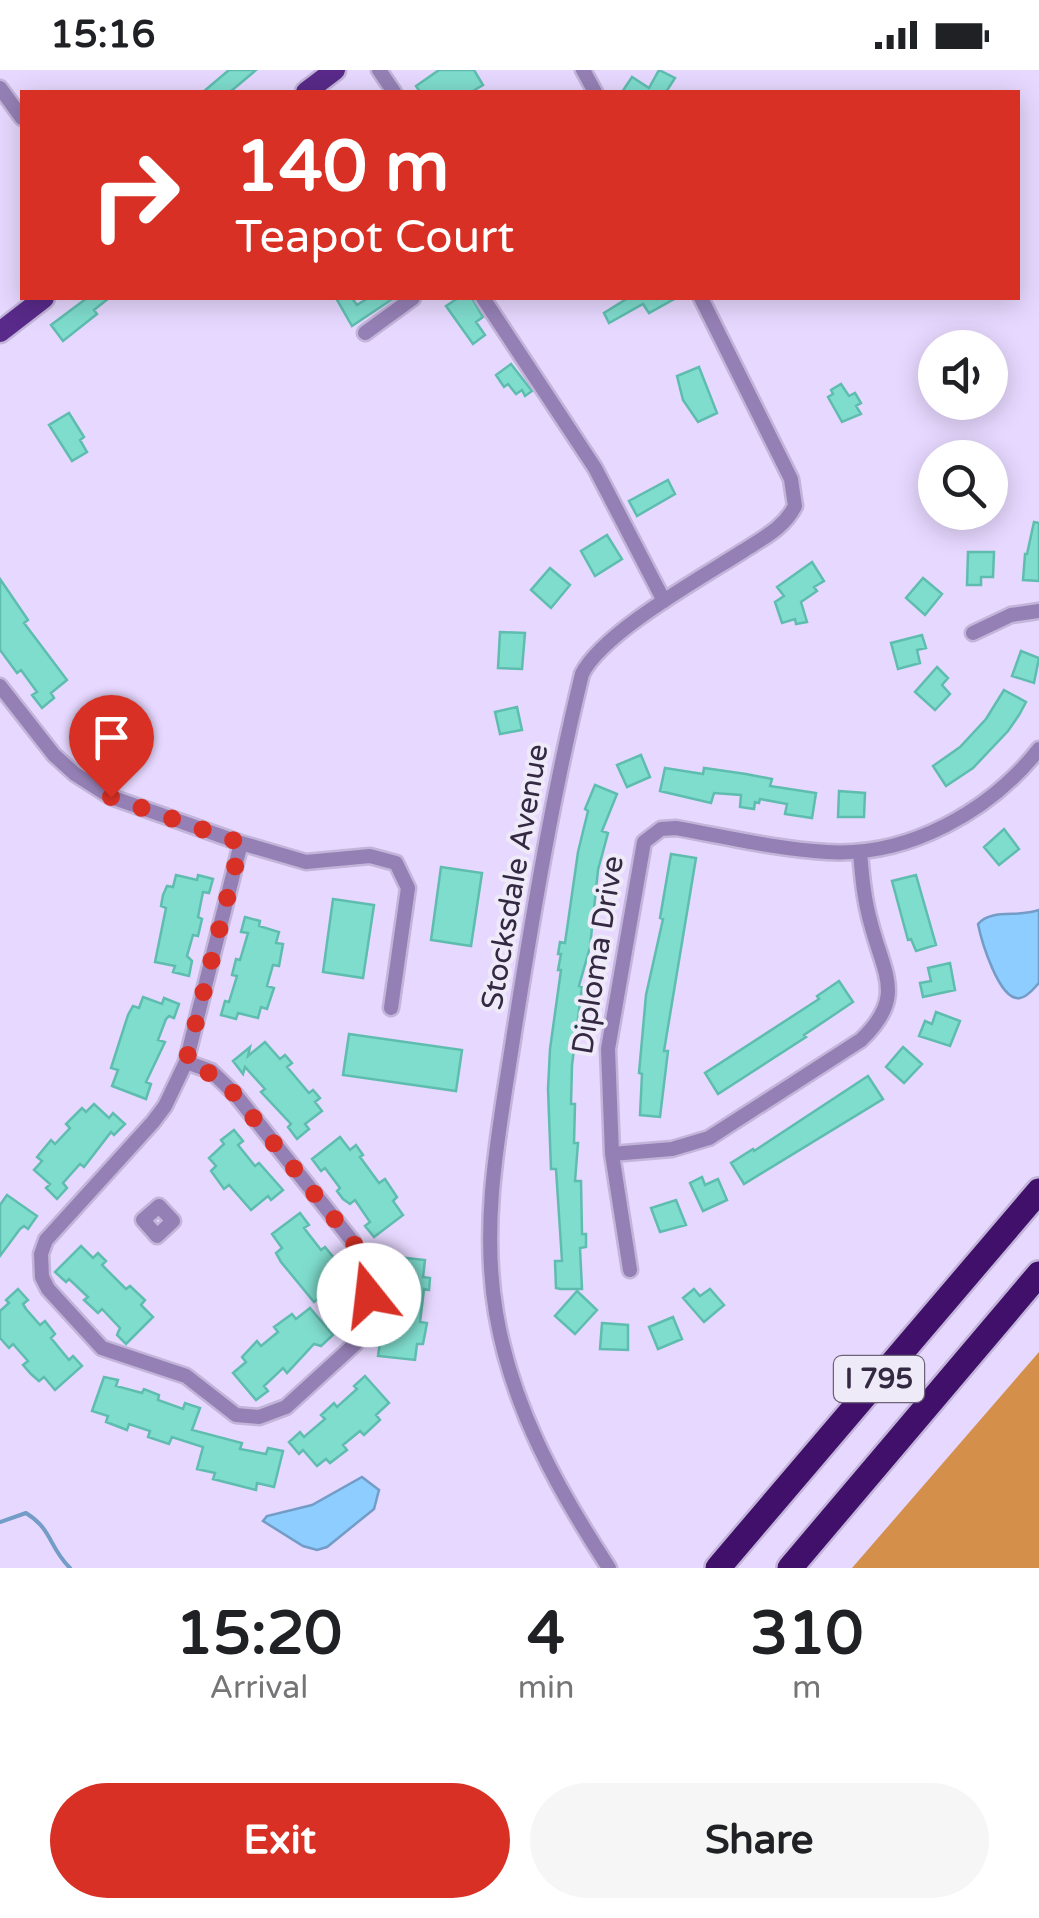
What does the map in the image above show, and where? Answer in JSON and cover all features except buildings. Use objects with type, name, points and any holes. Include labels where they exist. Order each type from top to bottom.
[{"type":"highway","name":"I 795","points":[[718,1568],[1039,1191]]},
{"type":"highway","name":"I 795","points":[[790,1568],[1039,1274]]},
{"type":"main road","points":[[309,90],[334,70]]},
{"type":"main road","points":[[0,332],[41,300]]},
{"type":"street","points":[[0,88],[20,115]]},
{"type":"street","points":[[365,333],[410,300]]},
{"type":"street","points":[[484,300],[595,468],[664,601]]},
{"type":"street","name":"Stocksdale Avenue","points":[[609,1568],[558,1487],[514,1387],[491,1277],[490,1199],[534,906],[582,674],[598,650],[664,601],[782,526],[795,506],[791,479],[702,300]]},
{"type":"street","points":[[973,633],[1011,615],[1039,612]]},
{"type":"street","points":[[0,686],[54,754],[94,787],[132,806],[306,862],[370,856],[396,862],[408,888],[391,1008]]},
{"type":"street","name":"Diploma Drive","points":[[630,1270],[612,1154],[608,1050],[644,842],[661,829],[676,828],[791,848],[860,852],[894,844],[953,822],[1002,790],[1039,749]]},
{"type":"street","points":[[186,1062],[211,1072],[235,1094],[353,1242],[367,1278],[367,1313],[355,1344],[286,1408],[259,1417],[236,1415],[186,1376],[102,1348],[48,1289],[42,1276],[41,1254],[46,1240],[159,1114],[186,1062],[241,843]]},
{"type":"street","points":[[612,1154],[672,1149],[709,1138],[874,1028],[885,1012],[888,976],[865,902],[860,852]]},
{"type":"shaded area","points":[[1039,1352],[1039,1568],[852,1568]]},
{"type":"water","points":[[1039,910],[1039,983],[1026,996],[1012,997],[992,968],[978,924],[990,916]]},
{"type":"water","points":[[362,1477],[379,1490],[374,1509],[327,1547],[317,1550],[303,1546],[263,1521],[267,1516],[312,1505]]},
{"type":"waterway","points":[[0,1522],[26,1513],[46,1532],[70,1568]]},
{"type":"route","points":[[111,797],[241,843],[186,1062],[223,1080],[353,1242],[361,1258],[369,1295]]}]
